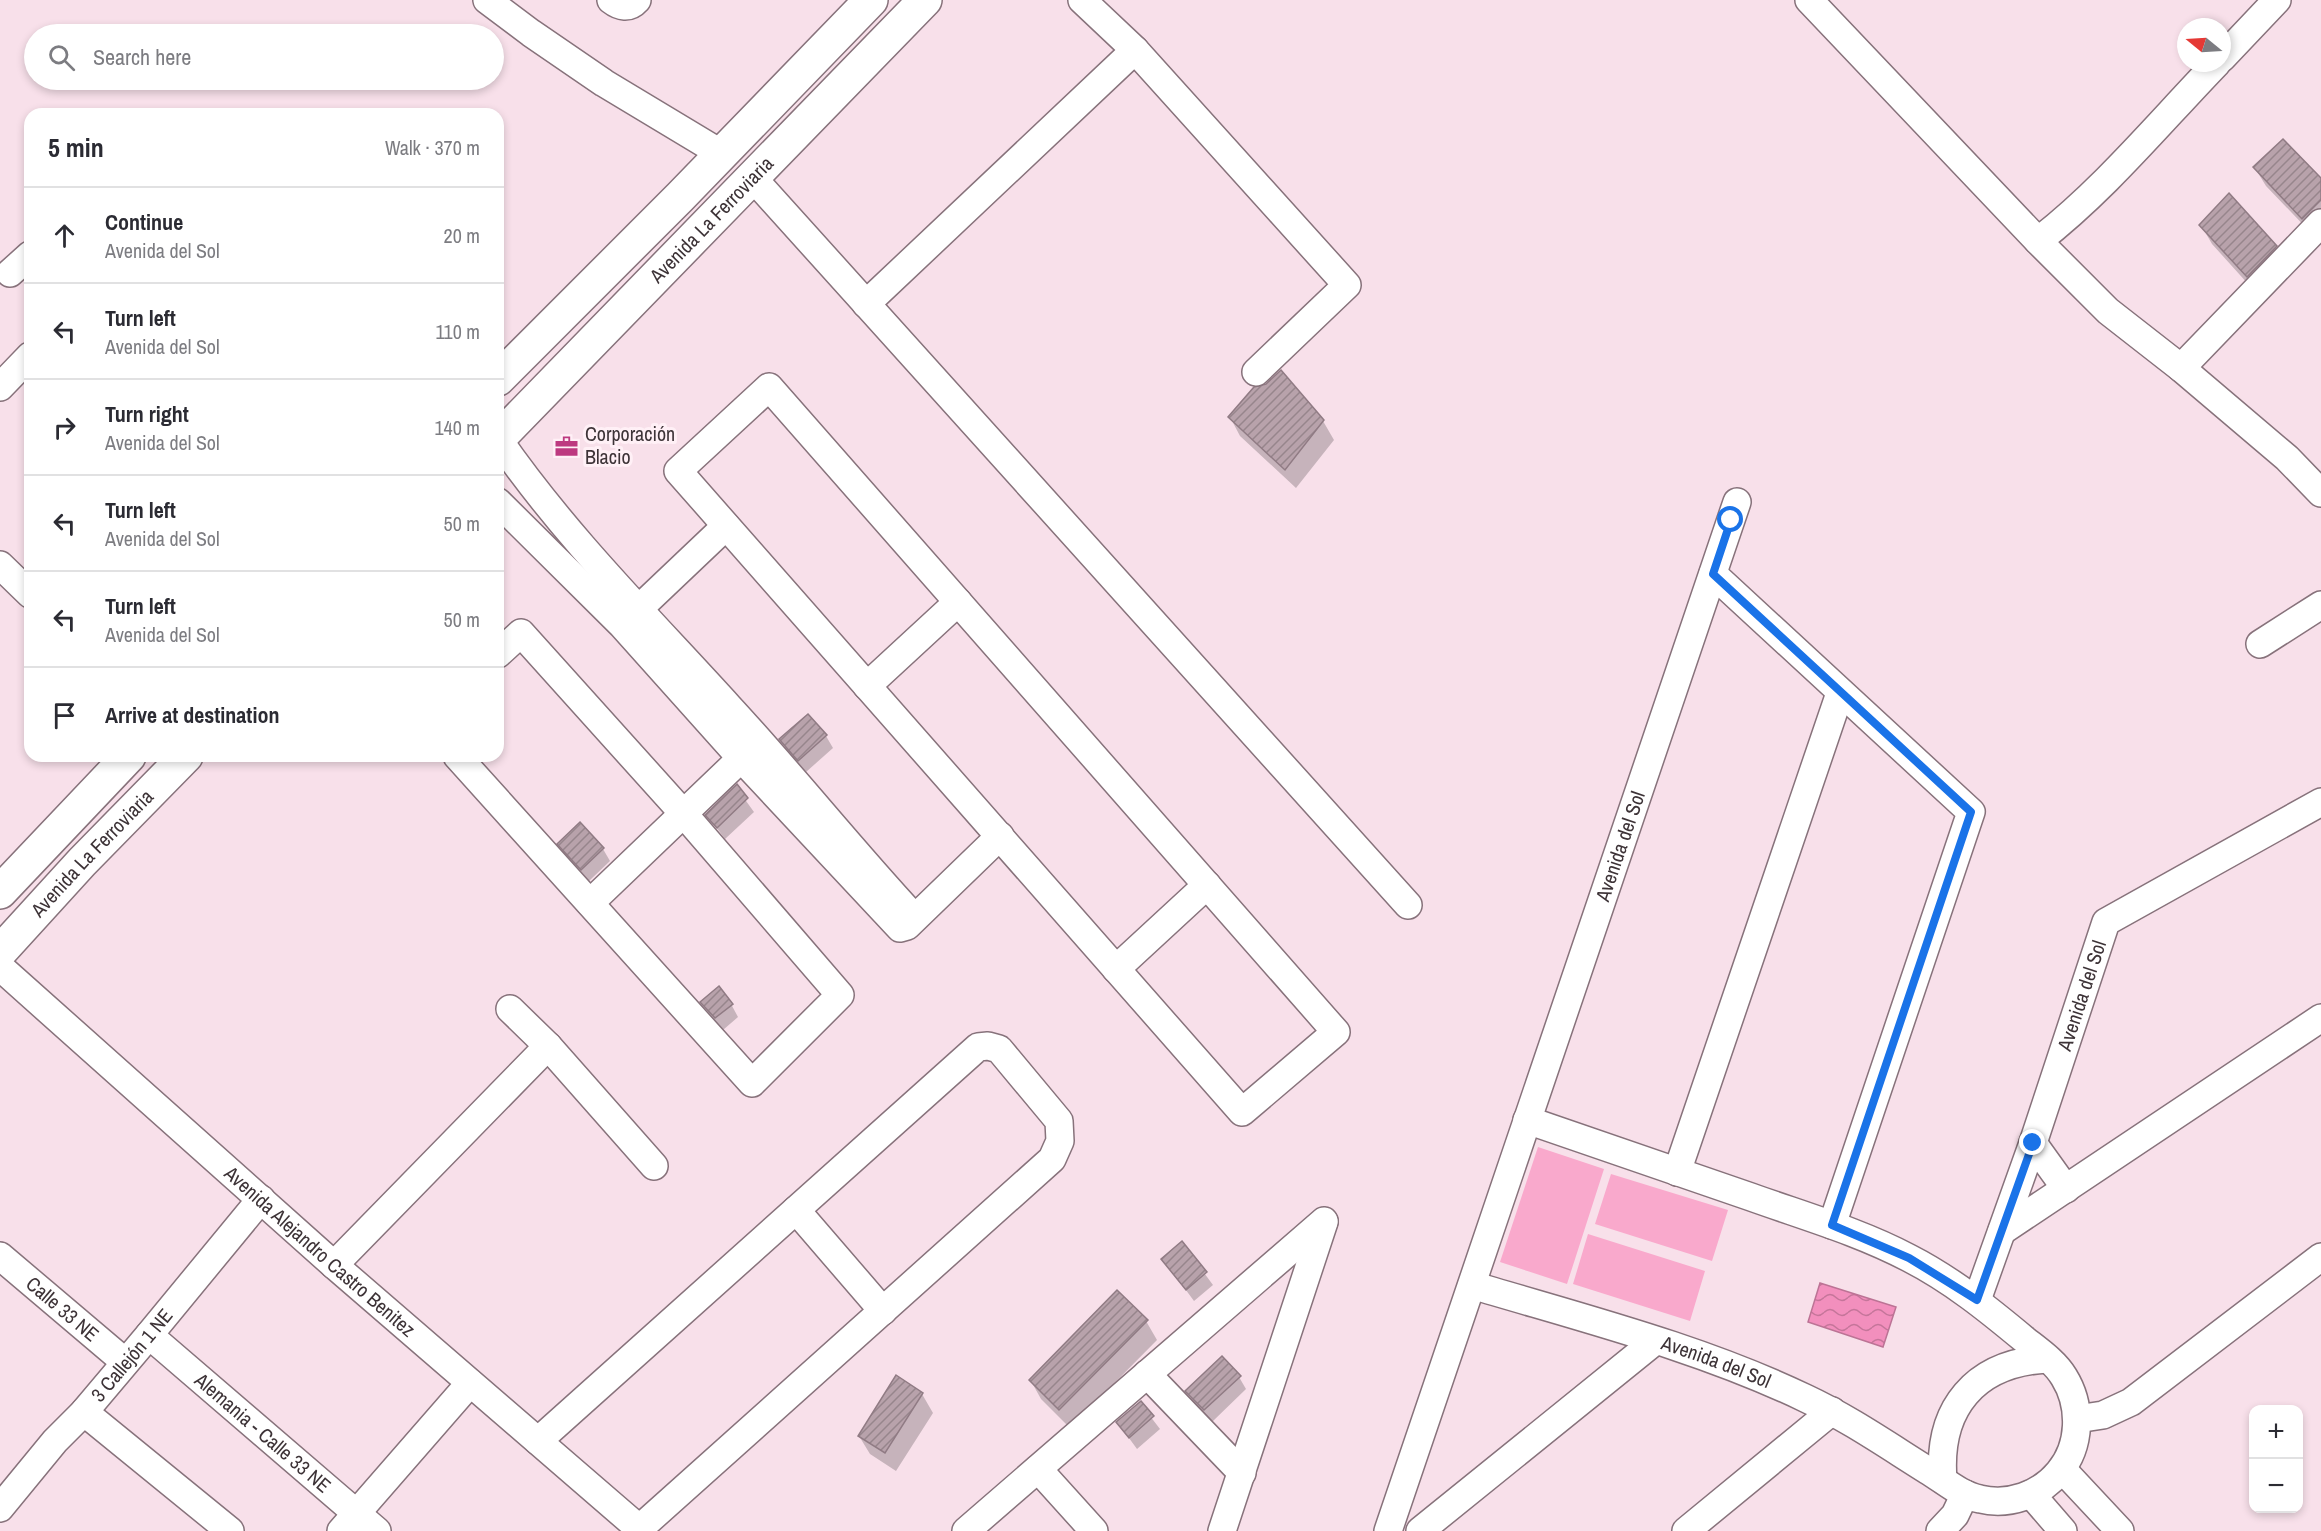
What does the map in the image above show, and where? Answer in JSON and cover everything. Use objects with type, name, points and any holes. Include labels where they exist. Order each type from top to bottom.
[{"type":"main road","name":"Avenida La Ferroviaria","points":[[504,372],[872,0]]},
{"type":"main road","name":"Avenida La Ferroviaria","points":[[504,432],[925,0]]},
{"type":"main road","name":"Avenida La Ferroviaria","points":[[0,892],[123,762]]},
{"type":"main road","name":"Avenida La Ferroviaria","points":[[0,952],[82,862],[180,762]]},
{"type":"street","points":[[487,0],[604,83],[722,154]]},
{"type":"street","points":[[611,0],[620,6],[626,6],[633,5],[637,0]]},
{"type":"street","points":[[1082,0],[1136,50],[1347,285],[1256,372]]},
{"type":"street","points":[[1809,0],[2038,241],[2108,311],[2181,368],[2287,458],[2321,493]]},
{"type":"street","points":[[2231,49],[2277,0]]},
{"type":"street","points":[[866,304],[1136,50]]},
{"type":"street","points":[[2038,241],[2097,189],[2208,72]]},
{"type":"street","points":[[752,177],[1408,905]]},
{"type":"street","points":[[2181,368],[2321,223]]},
{"type":"street","points":[[10,273],[24,260]]},
{"type":"street","points":[[0,387],[24,362]]},
{"type":"street","points":[[769,387],[958,602],[1336,1032],[1242,1112],[678,471],[769,387]]},
{"type":"street","points":[[504,447],[631,616],[750,749],[900,927],[907,926],[1000,836]]},
{"type":"street","name":"Avenida del Sol","points":[[1388,1531],[1737,502]]},
{"type":"street","points":[[504,507],[631,616]]},
{"type":"street","points":[[631,616],[726,526]]},
{"type":"street","points":[[0,565],[24,588]]},
{"type":"street","points":[[1713,574],[1971,812],[1832,1225]]},
{"type":"street","points":[[867,686],[958,602]]},
{"type":"street","points":[[2260,644],[2321,605]]},
{"type":"street","points":[[462,762],[752,1083],[840,995],[521,633],[504,649]]},
{"type":"street","points":[[1677,1172],[1840,693]]},
{"type":"street","points":[[590,903],[750,749]]},
{"type":"street","name":"Avenida del Sol","points":[[1977,1300],[2033,1143],[2106,922],[2321,802]]},
{"type":"street","points":[[1116,969],[1207,885]]},
{"type":"street","name":"Avenida Alejandro Castro Benitez","points":[[0,967],[334,1265],[640,1530]]},
{"type":"street","points":[[510,1009],[548,1046],[654,1166]]},
{"type":"street","points":[[2002,1231],[2321,1018]]},
{"type":"street","points":[[334,1265],[548,1046]]},
{"type":"street","points":[[538,1441],[978,1047],[988,1046],[999,1049],[1059,1121],[1060,1141],[1052,1159],[640,1530]]},
{"type":"street","points":[[1527,1120],[1832,1225],[1909,1258],[1977,1300],[2048,1359],[2063,1376],[2074,1396],[2078,1419],[2074,1446],[2062,1469],[2048,1484],[2031,1494],[2014,1500],[1998,1502],[1981,1500],[1954,1487]]},
{"type":"street","points":[[2033,1143],[2066,1189]]},
{"type":"street","name":"3 Callejón 1 NE","points":[[0,1508],[55,1442],[84,1412],[261,1199]]},
{"type":"street","points":[[796,1210],[883,1311]]},
{"type":"street","points":[[966,1531],[1324,1221],[1222,1531]]},
{"type":"street","name":"Calle 33 NE","points":[[0,1256],[125,1362]]},
{"type":"street","points":[[2078,1419],[2103,1415],[2131,1402],[2321,1257]]},
{"type":"street","name":"Avenida del Sol","points":[[1472,1285],[1655,1341],[1775,1383],[1832,1411],[1954,1487]]},
{"type":"street","name":"Alemania - Calle 33 NE","points":[[149,1335],[358,1525]]},
{"type":"street","points":[[1420,1531],[1655,1341]]},
{"type":"street","points":[[1940,1531],[1955,1515],[1954,1487],[1941,1457],[1945,1434],[1953,1412],[1966,1394],[1983,1378],[2003,1367],[2024,1360],[2048,1359]]},
{"type":"street","points":[[1147,1374],[1242,1473]]},
{"type":"street","points":[[358,1525],[470,1383]]},
{"type":"street","points":[[1686,1531],[1832,1411]]},
{"type":"street","points":[[84,1412],[230,1531]]},
{"type":"street","points":[[1038,1469],[1094,1531]]},
{"type":"street","points":[[2062,1469],[2120,1531]]},
{"type":"street","points":[[2031,1494],[2063,1531]]},
{"type":"shaded area","points":[[1538,1147],[1604,1169],[1567,1284],[1500,1262]]},
{"type":"shaded area","points":[[1611,1174],[1728,1210],[1712,1261],[1595,1224]]},
{"type":"shaded area","points":[[1588,1234],[1705,1271],[1690,1321],[1573,1284]]},
{"type":"water","points":[[1820,1283],[1896,1307],[1883,1347],[1808,1322]]},
{"type":"building","points":[[2283,139],[2321,178],[2321,200],[2302,219],[2253,167]]},
{"type":"building","points":[[2229,193],[2277,246],[2247,277],[2199,225]]},
{"type":"building","points":[[1281,370],[1324,420],[1285,470],[1228,417],[1254,387],[1266,384]]},
{"type":"building","points":[[808,714],[827,735],[798,761],[779,739]]},
{"type":"building","points":[[737,784],[748,798],[717,828],[705,815]]},
{"type":"building","points":[[580,822],[604,848],[581,870],[557,844]]},
{"type":"building","points":[[719,986],[733,1004],[715,1018],[700,1002]]},
{"type":"building","points":[[1182,1241],[1207,1272],[1186,1290],[1161,1259]]},
{"type":"building","points":[[1117,1290],[1148,1320],[1059,1410],[1029,1380]]},
{"type":"building","points":[[1222,1356],[1241,1376],[1204,1410],[1185,1391]]},
{"type":"building","points":[[896,1375],[923,1393],[885,1453],[858,1436]]},
{"type":"building","points":[[1141,1401],[1154,1416],[1129,1438],[1116,1422]]},
{"type":"place","name":"Corporación Blacio","points":[[567,446]]},
{"type":"route","points":[[1731,520],[1713,574],[1971,812],[1832,1225],[1909,1258],[1977,1300],[2033,1143]]}]
